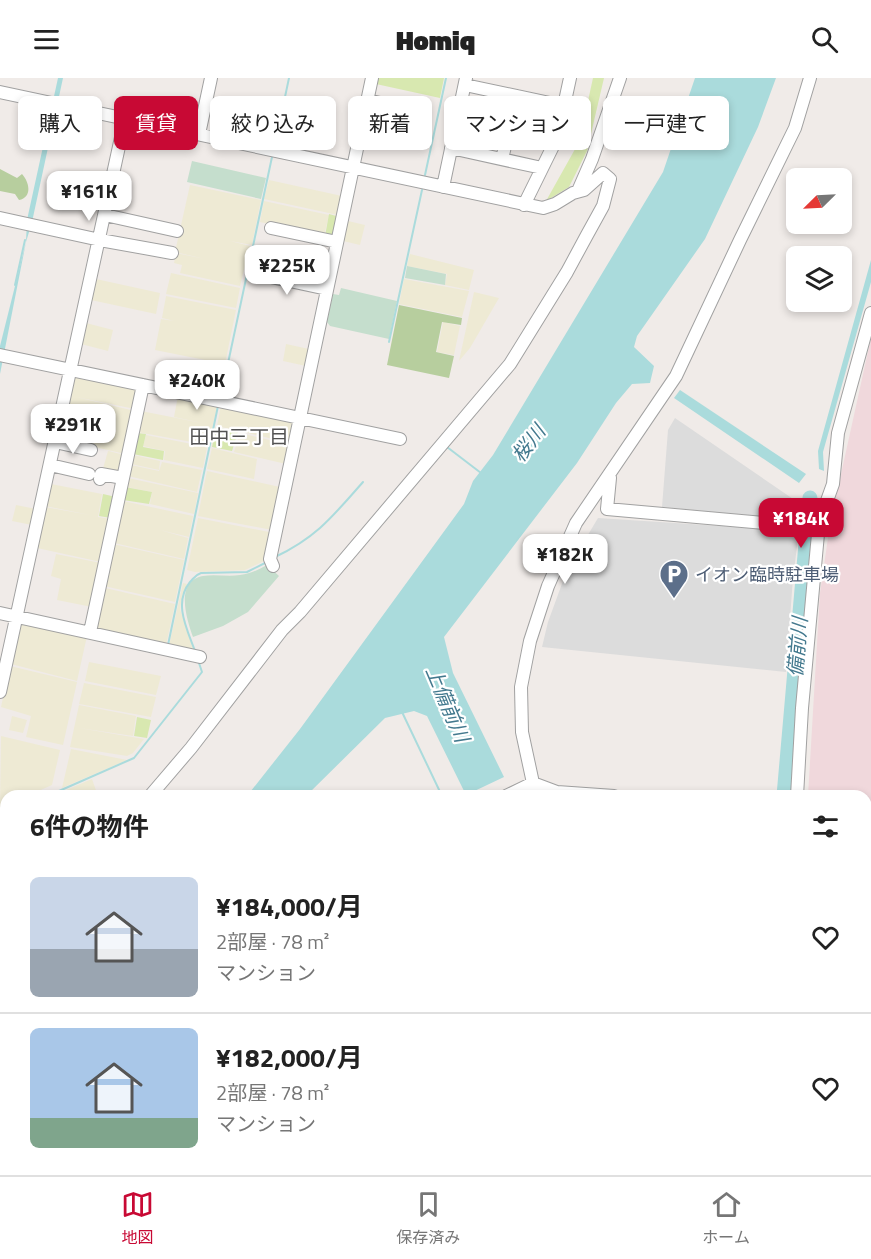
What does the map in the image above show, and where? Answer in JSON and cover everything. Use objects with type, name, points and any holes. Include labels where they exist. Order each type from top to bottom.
[{"type":"street","points":[[155,790],[191,748],[282,630],[300,612],[510,364],[587,236],[603,206],[610,179],[603,173],[584,190],[543,208],[199,134],[211,78]]},
{"type":"street","points":[[368,96],[372,78]]},
{"type":"street","points":[[566,96],[570,78]]},
{"type":"street","points":[[578,191],[592,159],[620,78]]},
{"type":"street","points":[[536,790],[522,732],[521,687],[530,641],[548,586],[576,523],[666,391],[795,128],[810,78]]},
{"type":"street","points":[[466,82],[517,96]]},
{"type":"street","points":[[0,92],[114,117]]},
{"type":"street","points":[[0,692],[119,150]]},
{"type":"street","points":[[273,566],[270,559],[356,150]]},
{"type":"street","points":[[443,187],[451,150]]},
{"type":"street","points":[[460,150],[542,168]]},
{"type":"street","points":[[502,159],[504,150]]},
{"type":"street","points":[[524,205],[551,150]]},
{"type":"street","points":[[105,215],[177,231]]},
{"type":"street","points":[[0,218],[172,253]]},
{"type":"street","points":[[272,228],[337,242]]},
{"type":"street","points":[[253,273],[327,289]]},
{"type":"street","points":[[797,790],[811,522],[833,484],[838,433],[871,313]]},
{"type":"street","points":[[0,355],[400,439]]},
{"type":"street","points":[[90,632],[143,385]]},
{"type":"street","points":[[55,442],[91,450]]},
{"type":"street","points":[[50,465],[94,476],[101,474],[123,478]]},
{"type":"street","points":[[609,474],[607,509],[787,525],[811,522]]},
{"type":"street","points":[[0,613],[200,657]]},
{"type":"street","points":[[519,790],[533,783],[552,790]]},
{"type":"shaded area","points":[[269,180],[342,196],[338,215],[264,199]]},
{"type":"shaded area","points":[[190,185],[261,200],[252,245],[230,241],[250,246],[240,286],[180,273],[182,265],[174,263],[176,253],[205,259],[175,252]]},
{"type":"shaded area","points":[[264,201],[329,215],[324,236],[260,222]]},
{"type":"shaded area","points":[[348,221],[365,225],[360,245],[343,241]]},
{"type":"shaded area","points":[[410,254],[474,270],[469,290],[445,285],[447,274],[407,266]]},
{"type":"shaded area","points":[[171,273],[240,288],[236,308],[166,294]]},
{"type":"shaded area","points":[[96,279],[160,293],[156,314],[91,300]]},
{"type":"shaded area","points":[[404,279],[469,291],[462,317],[399,304]]},
{"type":"shaded area","points":[[474,292],[499,298],[470,348],[459,361]]},
{"type":"shaded area","points":[[166,296],[236,310],[225,364],[155,350],[161,319],[174,321],[162,318]]},
{"type":"shaded area","points":[[443,322],[460,326],[454,355],[437,352]]},
{"type":"shaded area","points":[[86,323],[113,330],[108,351],[81,344]]},
{"type":"shaded area","points":[[871,338],[871,790],[808,790],[820,593],[830,524]]},
{"type":"shaded area","points":[[286,344],[309,349],[306,366],[283,361]]},
{"type":"shaded area","points":[[74,374],[139,387],[135,409],[76,397],[135,411],[125,454],[60,439]]},
{"type":"shaded area","points":[[178,396],[218,403],[208,445],[137,432],[141,411],[207,424],[174,417]]},
{"type":"shaded area","points":[[221,405],[295,421],[290,443],[217,426]]},
{"type":"shaded area","name":"イオン臨時駐車場","points":[[675,418],[799,503],[798,520],[662,507],[668,430]]},
{"type":"shaded area","points":[[240,433],[290,445],[286,464],[234,452]]},
{"type":"shaded area","points":[[146,435],[207,447],[203,468],[164,460],[165,451],[143,446]]},
{"type":"shaded area","points":[[212,448],[257,459],[254,479],[207,469]]},
{"type":"shaded area","points":[[108,451],[125,455],[120,475],[102,472]]},
{"type":"shaded area","points":[[133,455],[160,461],[159,470],[131,464]]},
{"type":"shaded area","points":[[162,462],[202,470],[197,492],[128,476],[131,465],[159,471]]},
{"type":"shaded area","points":[[207,471],[280,487],[272,530],[198,516]]},
{"type":"shaded area","points":[[128,478],[198,493],[194,514],[150,504],[152,492],[127,487]]},
{"type":"shaded area","points":[[51,484],[102,494],[98,517],[111,519],[101,562],[37,548],[45,507],[90,515],[45,506]]},
{"type":"shaded area","points":[[123,501],[193,516],[189,537],[160,530],[188,538],[184,559],[114,543]]},
{"type":"shaded area","points":[[16,505],[36,509],[32,525],[12,521]]},
{"type":"shaded area","points":[[198,518],[269,532],[271,534],[266,560],[245,570],[195,572],[187,570]]},
{"type":"shaded area","name":"イオン臨時駐車場","points":[[598,518],[799,531],[786,672],[542,647],[548,622],[567,570]]},
{"type":"shaded area","points":[[113,544],[184,560],[175,602],[104,586]]},
{"type":"shaded area","points":[[56,554],[101,563],[92,607],[57,600],[61,579],[51,576]]},
{"type":"shaded area","points":[[183,583],[187,584],[180,609],[194,652],[169,646]]},
{"type":"shaded area","points":[[105,588],[175,604],[166,645],[95,631]]},
{"type":"shaded area","points":[[20,622],[87,636],[77,681],[11,664]]},
{"type":"shaded area","points":[[89,662],[161,676],[156,695],[85,681]]},
{"type":"shaded area","points":[[10,666],[77,682],[63,745],[26,737],[31,716],[1,707]]},
{"type":"shaded area","points":[[84,683],[156,697],[151,717],[79,704]]},
{"type":"shaded area","points":[[79,705],[136,716],[133,736],[79,728],[144,739],[133,753],[127,756],[70,747]]},
{"type":"shaded area","points":[[12,716],[27,720],[23,733],[9,730]]},
{"type":"shaded area","points":[[1,736],[60,750],[52,785],[41,790],[0,790]]},
{"type":"shaded area","points":[[71,749],[127,760],[62,788]]},
{"type":"shaded area","points":[[92,779],[96,790],[66,790]]},
{"type":"green space","points":[[377,78],[444,78],[440,98],[376,84]]},
{"type":"green space","points":[[593,78],[604,78],[591,134],[591,96],[589,96]]},
{"type":"green space","points":[[486,92],[503,96],[485,96]]},
{"type":"green space","points":[[575,150],[587,150],[569,187],[546,201]]},
{"type":"green space","points":[[192,161],[266,178],[261,199],[187,182]]},
{"type":"green space","points":[[0,169],[17,178],[22,174],[28,185],[26,196],[19,200],[15,194],[0,191]]},
{"type":"green space","points":[[329,214],[340,217],[336,238],[325,236]]},
{"type":"green space","points":[[407,266],[446,274],[445,285],[405,278]]},
{"type":"green space","points":[[341,288],[397,301],[389,339],[330,326],[327,322],[333,294],[339,295]]},
{"type":"green space","points":[[399,305],[462,318],[461,325],[442,322],[436,352],[454,356],[449,378],[387,365]]},
{"type":"green space","points":[[216,427],[238,432],[232,451],[212,447]]},
{"type":"green space","points":[[137,433],[146,434],[143,447],[164,451],[163,460],[133,454]]},
{"type":"green space","points":[[125,487],[152,492],[149,504],[123,500]]},
{"type":"green space","points":[[103,494],[116,497],[111,518],[99,516]]},
{"type":"green space","points":[[267,565],[279,576],[248,612],[223,626],[193,637],[185,602],[188,585],[194,579],[208,575],[244,574]]},
{"type":"green space","points":[[137,717],[151,720],[147,738],[134,736]]},
{"type":"water","points":[[58,78],[63,78],[59,96],[54,96]]},
{"type":"water","points":[[695,78],[776,78],[758,127],[705,239],[637,336],[634,347],[654,366],[650,383],[632,384],[616,403],[577,463],[444,637],[453,673],[504,777],[477,790],[464,790],[427,716],[414,711],[385,718],[312,790],[252,790],[300,729],[464,504],[473,481],[493,455],[663,172],[670,150],[729,150],[729,96],[689,96]]},
{"type":"water","points":[[42,150],[48,150],[26,242],[27,220]]},
{"type":"water","points":[[26,242],[0,374],[0,346]]},
{"type":"water","points":[[871,260],[871,282],[823,452],[824,471],[819,469],[818,451]]},
{"type":"water","points":[[680,390],[806,474],[799,483],[674,398]]},
{"type":"waterway","points":[[285,96],[289,78]]},
{"type":"waterway","points":[[425,175],[446,78]]},
{"type":"waterway","points":[[221,396],[272,157]]},
{"type":"waterway","points":[[389,342],[422,190]]},
{"type":"waterway","points":[[15,285],[25,240]]},
{"type":"waterway","points":[[168,645],[218,406]]},
{"type":"waterway","points":[[447,447],[481,473]]},
{"type":"waterway","points":[[275,557],[313,533],[363,482]]},
{"type":"waterway","name":"備前川","points":[[785,790],[810,498]]},
{"type":"waterway","points":[[195,651],[185,625],[182,607],[182,599],[190,582],[201,573],[247,572],[267,562]]},
{"type":"waterway","points":[[61,790],[134,758],[202,672],[198,660]]},
{"type":"waterway","points":[[402,712],[439,790]]},
{"type":"place","name":"イオン臨時駐車場","points":[[674,600]]},
{"type":"district","name":"田中三丁目","points":[[239,436]]},
{"type":"water label","name":"桜川","points":[[528,443]]},
{"type":"water label","name":"上備前川","points":[[448,704]]}]
